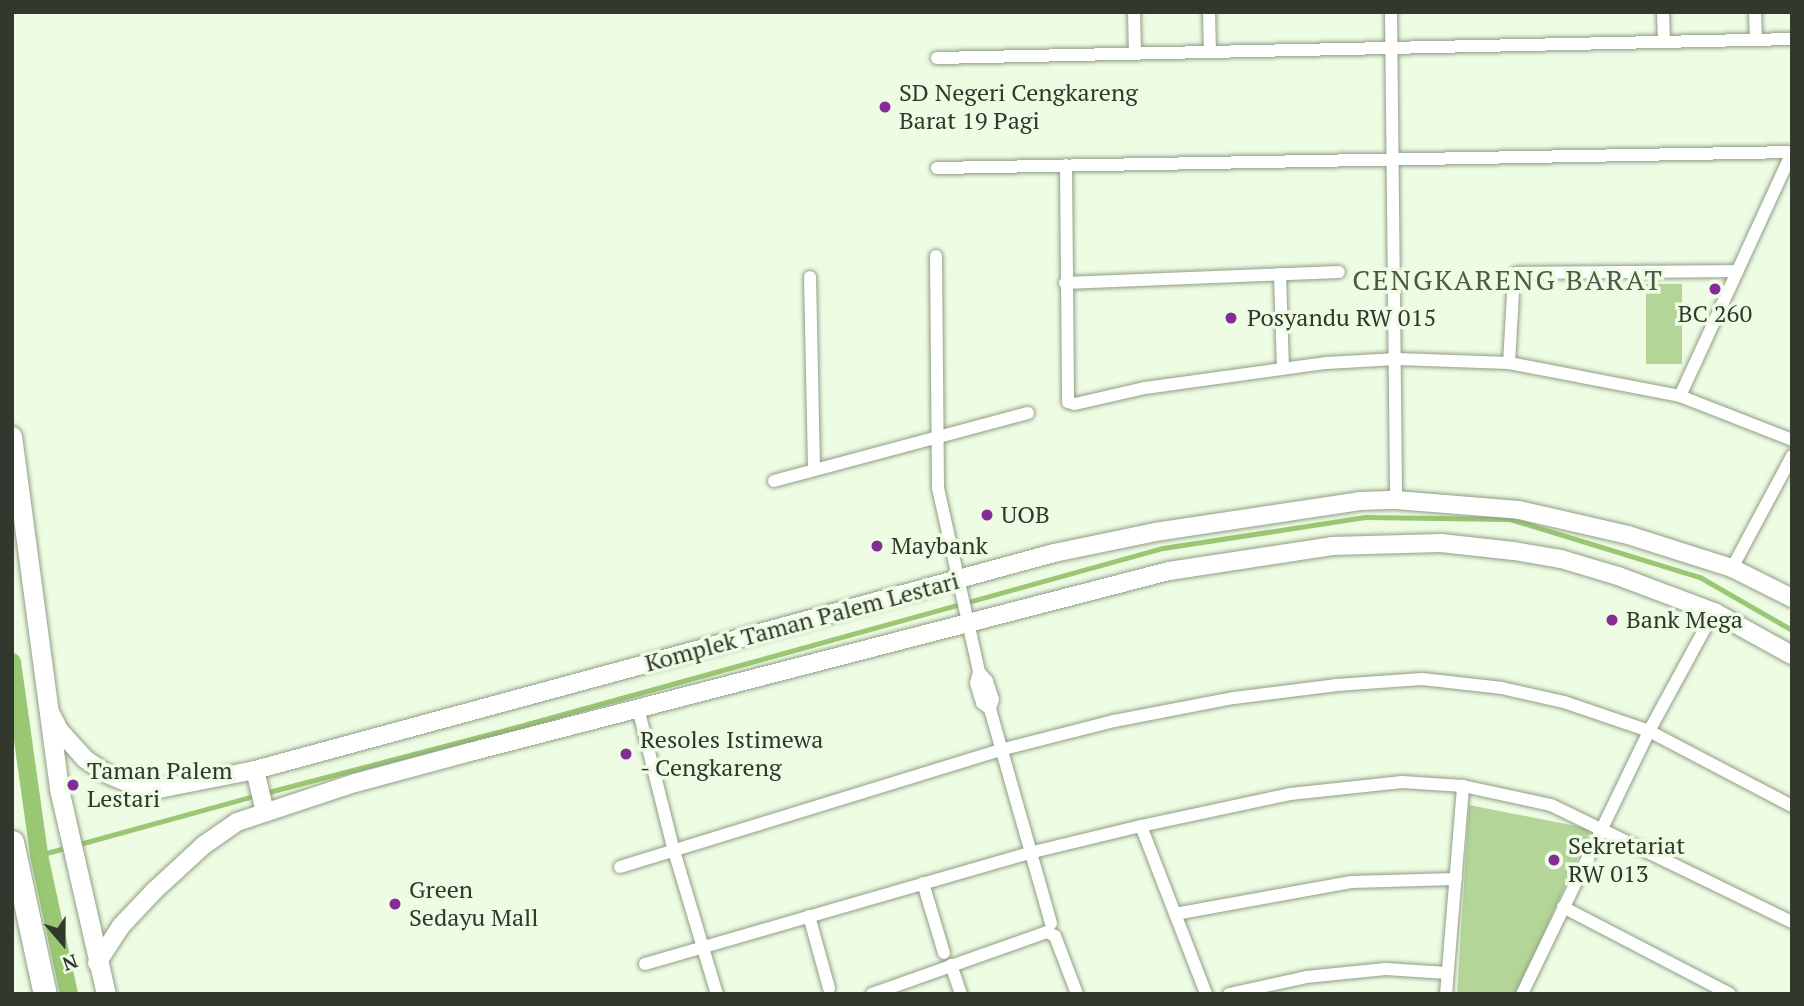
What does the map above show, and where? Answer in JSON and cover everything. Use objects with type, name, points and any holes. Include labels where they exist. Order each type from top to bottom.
[{"type":"highway","points":[[12,842],[45,994]]},
{"type":"main road","points":[[12,436],[48,708],[67,825],[106,994]]},
{"type":"street","points":[[1134,12],[1135,53]]},
{"type":"street","points":[[1209,12],[1210,52]]},
{"type":"street","points":[[1391,12],[1397,359],[1396,500]]},
{"type":"street","points":[[1663,12],[1664,41]]},
{"type":"street","points":[[1755,12],[1756,39]]},
{"type":"street","points":[[937,58],[1792,38]]},
{"type":"street","points":[[937,168],[1792,152],[1679,396]]},
{"type":"street","points":[[1066,165],[1068,402],[1075,404],[1145,388],[1283,367],[1397,359],[1509,363],[1679,396],[1792,440]]},
{"type":"street","points":[[936,256],[936,437],[940,506],[979,673],[987,681],[993,699],[990,709],[1000,750],[1051,923]]},
{"type":"street","points":[[1509,363],[1516,273],[1737,271]]},
{"type":"street","points":[[1065,283],[1339,272]]},
{"type":"street","points":[[1280,274],[1283,367]]},
{"type":"street","points":[[810,277],[814,468]]},
{"type":"street","points":[[774,481],[814,468],[1028,413]]},
{"type":"street","points":[[1732,568],[1792,456]]},
{"type":"street","name":"Komplek Taman Palem Lestari","points":[[97,963],[121,926],[204,845],[237,822],[260,791],[959,586],[1054,552],[1155,532],[1360,501],[1396,500],[1518,510],[1628,535],[1732,568],[1792,598]]},
{"type":"street","name":"Komplek Taman Palem Lestari","points":[[48,708],[60,730],[85,759],[107,774],[131,784],[159,789],[260,791],[355,783],[966,619],[1170,571],[1332,546],[1441,543],[1561,559],[1618,576],[1714,612],[1792,655]]},
{"type":"street","points":[[1526,992],[1601,827],[1649,731],[1714,612]]},
{"type":"street","points":[[620,867],[1000,750],[1114,721],[1234,698],[1337,685],[1422,679],[1503,688],[1551,699],[1649,731],[1792,806]]},
{"type":"street","points":[[638,708],[674,851],[717,994]]},
{"type":"street","points":[[645,964],[1029,853],[1141,826],[1344,786],[1402,782],[1463,786],[1551,805],[1792,922]]},
{"type":"street","points":[[1446,994],[1463,786]]},
{"type":"street","points":[[1141,826],[1206,994]]},
{"type":"street","points":[[1175,914],[1351,882],[1455,879]]},
{"type":"street","points":[[923,883],[944,953]]},
{"type":"street","points":[[1563,907],[1730,994]]},
{"type":"street","points":[[809,916],[829,988]]},
{"type":"street","points":[[872,994],[1051,932],[1077,994]]},
{"type":"street","points":[[951,965],[961,994]]},
{"type":"street","points":[[1229,994],[1306,976],[1386,969],[1447,973]]},
{"type":"green space","points":[[1646,284],[1682,284],[1682,364],[1646,364]]},
{"type":"green space","points":[[1469,805],[1591,829],[1516,994],[1457,994]]},
{"type":"waterway","points":[[265,793],[513,728],[1163,548],[1365,517],[1510,519],[1700,577],[1792,630]]},
{"type":"waterway","points":[[12,662],[39,855],[69,994]]},
{"type":"waterway","points":[[76,845],[257,795]]},
{"type":"waterway","points":[[39,855],[68,847]]},
{"type":"place","name":"SD Negeri Cengkareng Barat 19 Pagi","points":[[885,107]]},
{"type":"place","name":"BC 260","points":[[1715,289]]},
{"type":"place","name":"Posyandu RW 015","points":[[1231,318]]},
{"type":"place","name":"UOB","points":[[987,515]]},
{"type":"place","name":"Maybank","points":[[877,546]]},
{"type":"place","name":"Bank Mega","points":[[1612,620]]},
{"type":"place","name":"Resoles Istimewa - Cengkareng","points":[[626,754]]},
{"type":"place","name":"Taman Palem Lestari","points":[[73,785]]},
{"type":"place","name":"Sekretariat RW 013","points":[[1554,860]]},
{"type":"place","name":"Green Sedayu Mall","points":[[395,904]]},
{"type":"district","name":"CENGKARENG BARAT","points":[[1508,280]]}]
